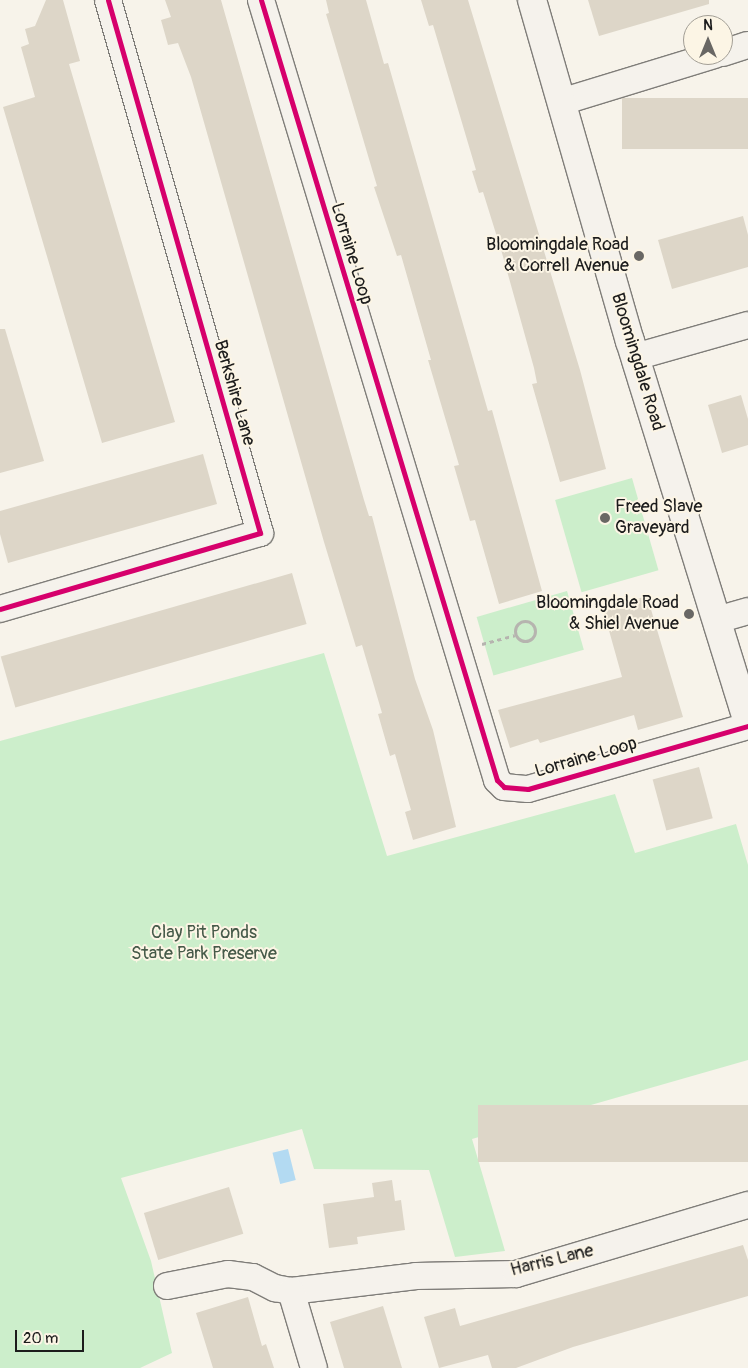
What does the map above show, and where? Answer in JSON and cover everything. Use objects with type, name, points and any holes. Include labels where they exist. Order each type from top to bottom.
[{"type":"street","name":"Berkshire Lane","points":[[0,609],[260,533],[108,0]]},
{"type":"street","name":"Lorraine Loop","points":[[260,0],[497,780],[510,789],[528,789],[748,724]]},
{"type":"street","name":"Bloomingdale Road","points":[[532,0],[635,357],[748,724]]},
{"type":"street","points":[[733,50],[748,45]]},
{"type":"street","points":[[561,102],[683,65]]},
{"type":"street","points":[[635,357],[748,325]]},
{"type":"street","points":[[717,620],[748,611]]},
{"type":"street","name":"Harris Lane","points":[[167,1286],[241,1274],[291,1291],[416,1276],[516,1274],[748,1206]]},
{"type":"street","points":[[291,1291],[314,1368]]},
{"type":"path","points":[[529,622],[534,626],[535,633],[529,641],[520,640],[515,635],[519,623],[529,622]]},
{"type":"path","points":[[476,645],[515,635]]},
{"type":"green space","points":[[632,478],[658,570],[582,592],[555,500]]},
{"type":"green space","points":[[567,591],[584,650],[493,676],[477,617]]},
{"type":"green space","name":"Clay Pit Ponds State Park Preserve","points":[[324,653],[387,856],[615,794],[635,853],[736,824],[748,865],[748,1060],[472,1139],[505,1251],[455,1257],[429,1170],[314,1169],[302,1129],[121,1178],[151,1261],[172,1353],[140,1368],[0,1368],[0,741]]},
{"type":"water","points":[[288,1149],[296,1180],[280,1184],[272,1153]]},
{"type":"building","points":[[46,0],[63,0],[80,61],[69,64],[175,422],[102,443],[3,107],[35,97],[21,47],[29,44],[25,29],[35,26]]},
{"type":"building","points":[[165,0],[221,0],[364,500],[369,516],[372,516],[415,679],[433,730],[456,827],[413,840],[405,812],[411,810],[395,754],[390,756],[378,714],[382,713],[362,645],[356,647],[324,542],[191,77],[178,43],[168,45],[161,20],[171,17]]},
{"type":"building","points":[[326,0],[366,0],[384,64],[388,63],[488,411],[492,410],[542,591],[499,604],[475,520],[470,521],[454,466],[459,465],[428,360],[431,360],[401,255],[397,256],[374,187],[377,186],[326,14],[329,13]]},
{"type":"building","points":[[421,0],[468,0],[580,370],[606,469],[560,482],[532,384],[537,383],[534,368],[502,253],[483,192],[479,193],[472,171],[476,170],[433,25],[429,26]]},
{"type":"building","points":[[588,0],[709,0],[709,4],[599,36]]},
{"type":"building","points":[[622,98],[748,98],[748,149],[622,149]]},
{"type":"building","points":[[743,216],[748,235],[748,267],[672,289],[658,240]]},
{"type":"building","points":[[0,329],[5,329],[44,461],[0,473]]},
{"type":"building","points":[[741,395],[748,419],[748,445],[722,453],[708,405]]},
{"type":"building","points":[[203,454],[217,504],[8,563],[0,534],[0,511]]},
{"type":"building","points":[[292,573],[307,624],[15,707],[1,657]]},
{"type":"building","points":[[647,596],[683,717],[638,730],[634,715],[540,743],[538,739],[510,748],[498,710],[622,677],[603,609]]},
{"type":"building","points":[[699,767],[713,818],[666,831],[653,779]]},
{"type":"building","points":[[478,1105],[748,1105],[748,1162],[478,1162]]},
{"type":"building","points":[[392,1180],[395,1201],[401,1200],[405,1230],[357,1237],[358,1244],[329,1248],[323,1204],[374,1197],[372,1183]]},
{"type":"building","points":[[229,1187],[243,1234],[158,1260],[144,1213]]},
{"type":"building","points":[[743,1245],[748,1260],[748,1296],[573,1347],[516,1368],[492,1368],[488,1355],[439,1368],[424,1317],[455,1308],[460,1326]]},
{"type":"building","points":[[248,1297],[262,1346],[266,1344],[274,1368],[213,1368],[196,1313]]},
{"type":"building","points":[[383,1306],[402,1368],[344,1368],[330,1322]]},
{"type":"cycle path","points":[[0,609],[260,533],[108,0]]},
{"type":"cycle path","points":[[261,0],[497,780],[504,787],[528,789],[748,726]]},
{"type":"place","name":"Bloomingdale Road & Correll Avenue","points":[[639,256]]},
{"type":"place","name":"Freed Slave Graveyard","points":[[605,518]]},
{"type":"place","name":"Bloomingdale Road & Shiel Avenue","points":[[689,614]]}]
